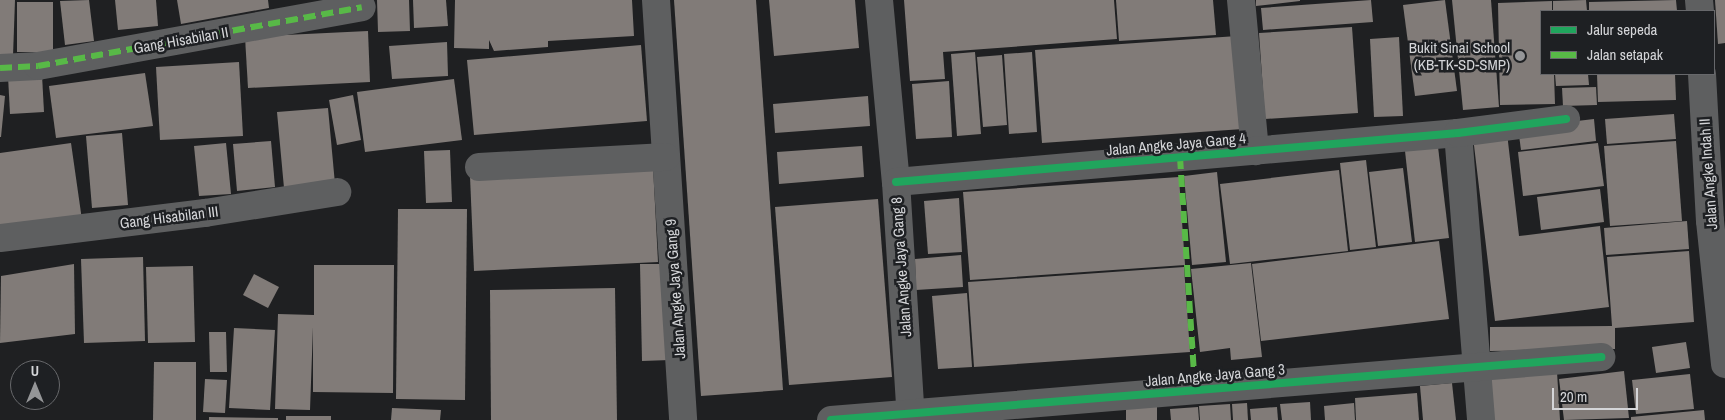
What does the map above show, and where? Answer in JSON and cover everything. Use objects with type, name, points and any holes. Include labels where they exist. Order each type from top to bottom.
[{"type":"street","name":"Jalan Angke Jaya Gang 9","points":[[656,0],[683,420]]},
{"type":"street","name":"Jalan Angke Jaya Gang 8","points":[[879,0],[896,182],[910,417]]},
{"type":"street","points":[[1241,0],[1255,151]]},
{"type":"street","name":"Gang Hisabilan II","points":[[0,68],[38,66],[362,7]]},
{"type":"street","name":"Jalan Angke Indah II","points":[[1702,75],[1718,221],[1725,364]]},
{"type":"street","name":"Jalan Angke Jaya Gang 4","points":[[896,182],[1458,133],[1566,119]]},
{"type":"street","points":[[1458,133],[1481,420]]},
{"type":"street","points":[[479,167],[666,157]]},
{"type":"street","name":"Gang Hisabilan III","points":[[0,238],[205,213],[337,192]]},
{"type":"street","name":"Jalan Angke Jaya Gang 3","points":[[831,420],[910,417],[1601,357]]},
{"type":"building","points":[[0,0],[15,0],[13,56],[0,55]]},
{"type":"building","points":[[89,0],[94,41],[65,45],[60,1]]},
{"type":"building","points":[[115,0],[156,0],[158,26],[118,30]]},
{"type":"building","points":[[177,0],[268,0],[269,8],[181,24]]},
{"type":"building","points":[[377,0],[409,0],[410,31],[378,32]]},
{"type":"building","points":[[413,0],[446,0],[448,26],[414,28]]},
{"type":"building","points":[[455,0],[632,0],[634,36],[548,41],[548,47],[494,51],[489,40],[489,49],[454,48]]},
{"type":"building","points":[[674,0],[756,0],[783,390],[701,396]]},
{"type":"building","points":[[769,0],[855,0],[859,48],[774,56]]},
{"type":"building","points":[[904,0],[1114,0],[1117,39],[943,52],[945,79],[910,81]]},
{"type":"building","points":[[1116,0],[1213,0],[1216,35],[1119,41]]},
{"type":"building","points":[[1256,0],[1300,0],[1300,1],[1256,6]]},
{"type":"building","points":[[1371,0],[1373,22],[1263,30],[1261,8]]},
{"type":"building","points":[[1445,0],[1457,91],[1415,96],[1403,5]]},
{"type":"building","points":[[1452,0],[1491,0],[1499,107],[1463,110]]},
{"type":"building","points":[[1586,0],[1587,10],[1553,10],[1553,1]]},
{"type":"building","points":[[1676,0],[1677,10],[1589,10],[1589,2]]},
{"type":"building","points":[[1715,0],[1725,0],[1725,43],[1718,44]]},
{"type":"building","name":"Bukit Sinai School (KB-TK-SD-SMP)","points":[[1552,1],[1552,10],[1540,10],[1540,75],[1554,75],[1555,104],[1500,105],[1498,3]]},
{"type":"building","points":[[17,2],[53,2],[53,52],[17,52]]},
{"type":"building","points":[[1352,27],[1358,113],[1265,119],[1259,33]]},
{"type":"building","points":[[368,31],[370,82],[248,88],[245,37]]},
{"type":"building","points":[[1237,36],[1243,129],[1042,143],[1035,50]]},
{"type":"building","points":[[1399,37],[1403,116],[1374,117],[1370,39]]},
{"type":"building","points":[[447,42],[448,76],[392,79],[389,46]]},
{"type":"building","points":[[641,45],[647,121],[474,135],[467,60]]},
{"type":"building","points":[[975,52],[981,134],[957,136],[951,54]]},
{"type":"building","points":[[1032,52],[1037,132],[1009,134],[1004,54]]},
{"type":"building","points":[[1002,55],[1007,125],[983,127],[977,57]]},
{"type":"building","points":[[239,62],[243,136],[160,140],[156,67]]},
{"type":"building","points":[[145,73],[153,126],[56,138],[49,86]]},
{"type":"building","points":[[42,75],[44,112],[10,114],[8,76]]},
{"type":"building","points":[[1555,75],[1588,75],[1589,85],[1556,86]]},
{"type":"building","points":[[1597,75],[1675,75],[1676,100],[1598,102]]},
{"type":"building","points":[[454,79],[462,140],[365,152],[357,92]]},
{"type":"building","points":[[949,81],[952,137],[916,139],[912,84]]},
{"type":"building","points":[[1596,87],[1597,105],[1563,106],[1562,88]]},
{"type":"building","points":[[0,95],[5,96],[1,137],[0,137]]},
{"type":"building","points":[[353,95],[361,140],[337,145],[329,100]]},
{"type":"building","points":[[868,96],[870,126],[775,133],[773,104]]},
{"type":"building","points":[[328,108],[335,184],[284,188],[277,112]]},
{"type":"building","points":[[1674,114],[1676,139],[1607,144],[1605,119]]},
{"type":"building","points":[[1594,119],[1596,141],[1521,150],[1518,128]]},
{"type":"building","points":[[122,133],[128,205],[92,208],[86,136]]},
{"type":"building","points":[[1507,133],[1519,236],[1600,226],[1609,307],[1495,321],[1473,137]]},
{"type":"building","points":[[271,141],[275,187],[237,191],[233,144]]},
{"type":"building","points":[[1676,141],[1682,221],[1610,226],[1604,146]]},
{"type":"building","points":[[71,143],[82,220],[0,232],[0,153]]},
{"type":"building","points":[[226,143],[231,194],[199,196],[194,146]]},
{"type":"building","points":[[1598,143],[1604,186],[1523,196],[1518,152]]},
{"type":"building","points":[[862,146],[864,177],[779,184],[777,152]]},
{"type":"building","points":[[1438,147],[1449,238],[1415,242],[1405,151]]},
{"type":"building","points":[[450,150],[452,202],[426,203],[424,151]]},
{"type":"building","points":[[1366,160],[1376,247],[1350,250],[1340,163]]},
{"type":"building","points":[[653,166],[658,262],[474,271],[470,176]]},
{"type":"building","points":[[1403,168],[1412,242],[1378,246],[1369,172]]},
{"type":"building","points":[[1339,170],[1348,251],[1230,264],[1220,184]]},
{"type":"building","points":[[1217,172],[1226,262],[1192,265],[1184,176]]},
{"type":"building","points":[[1179,177],[1185,265],[970,280],[963,192]]},
{"type":"building","points":[[1600,189],[1604,222],[1541,230],[1537,197]]},
{"type":"building","points":[[959,198],[962,252],[928,254],[924,201]]},
{"type":"building","points":[[878,199],[892,377],[789,385],[775,207]]},
{"type":"building","points":[[398,209],[467,209],[465,400],[396,399]]},
{"type":"building","points":[[1687,221],[1689,249],[1606,255],[1604,228]]},
{"type":"building","points":[[1439,241],[1449,319],[1261,341],[1252,264]]},
{"type":"building","points":[[1689,251],[1694,322],[1615,328],[1615,349],[1490,351],[1490,327],[1612,326],[1607,257]]},
{"type":"building","points":[[961,255],[963,287],[916,290],[915,259]]},
{"type":"building","points":[[143,257],[145,341],[84,343],[81,259]]},
{"type":"building","points":[[1251,263],[1262,357],[1231,360],[1230,348],[1200,352],[1191,269]]},
{"type":"building","points":[[74,264],[75,334],[0,343],[1,276]]},
{"type":"building","points":[[640,264],[669,264],[670,360],[642,361]]},
{"type":"building","points":[[314,265],[394,265],[393,393],[313,392],[313,327],[310,410],[275,409],[278,314],[314,315]]},
{"type":"building","points":[[193,266],[195,342],[148,343],[146,267]]},
{"type":"building","points":[[1184,267],[1190,352],[974,367],[968,282]]},
{"type":"building","points":[[254,274],[279,287],[268,308],[243,295]]},
{"type":"building","points":[[615,288],[617,420],[491,420],[490,290]]},
{"type":"building","points":[[967,293],[972,367],[938,369],[932,296]]},
{"type":"building","points":[[234,328],[275,330],[270,410],[229,408]]},
{"type":"building","points":[[209,332],[226,332],[227,372],[210,372]]},
{"type":"building","points":[[1686,342],[1690,368],[1656,373],[1652,347]]},
{"type":"building","points":[[154,362],[196,362],[196,420],[153,420]]},
{"type":"building","points":[[1624,371],[1629,418],[1564,420],[1559,379]]},
{"type":"building","points":[[1557,372],[1560,420],[1493,420],[1490,377]]},
{"type":"building","points":[[1690,374],[1694,409],[1636,414],[1632,380]]},
{"type":"building","points":[[205,379],[227,380],[225,413],[203,412]]},
{"type":"building","points":[[1452,383],[1456,420],[1423,420],[1420,386]]},
{"type":"building","points":[[1417,393],[1419,420],[1356,420],[1355,398]]},
{"type":"building","points":[[1310,402],[1311,420],[1282,420],[1280,404]]},
{"type":"building","points":[[1247,403],[1248,420],[1233,420],[1232,404]]},
{"type":"building","points":[[1354,403],[1355,420],[1325,420],[1324,406]]},
{"type":"building","points":[[1230,404],[1231,420],[1200,420],[1199,406]]},
{"type":"building","points":[[1157,405],[1157,420],[1126,420],[1126,407]]},
{"type":"building","points":[[1198,407],[1199,420],[1171,420],[1170,409]]},
{"type":"building","points":[[1277,407],[1278,420],[1251,420],[1250,409]]},
{"type":"building","points":[[392,408],[441,410],[440,420],[391,420]]},
{"type":"building","points":[[1704,410],[1705,420],[1631,420],[1631,417]]},
{"type":"building","points":[[286,416],[331,416],[331,420],[286,420]]},
{"type":"building","points":[[209,417],[278,418],[278,420],[209,420]]},
{"type":"marked path","points":[[0,68],[38,66],[362,7]]},
{"type":"marked path","points":[[1180,157],[1195,390]]},
{"type":"cycle path","points":[[896,182],[1458,133],[1566,119]]},
{"type":"cycle path","points":[[831,420],[1601,357]]},
{"type":"place","name":"Bukit Sinai School (KB-TK-SD-SMP)","points":[[1520,56]]}]
